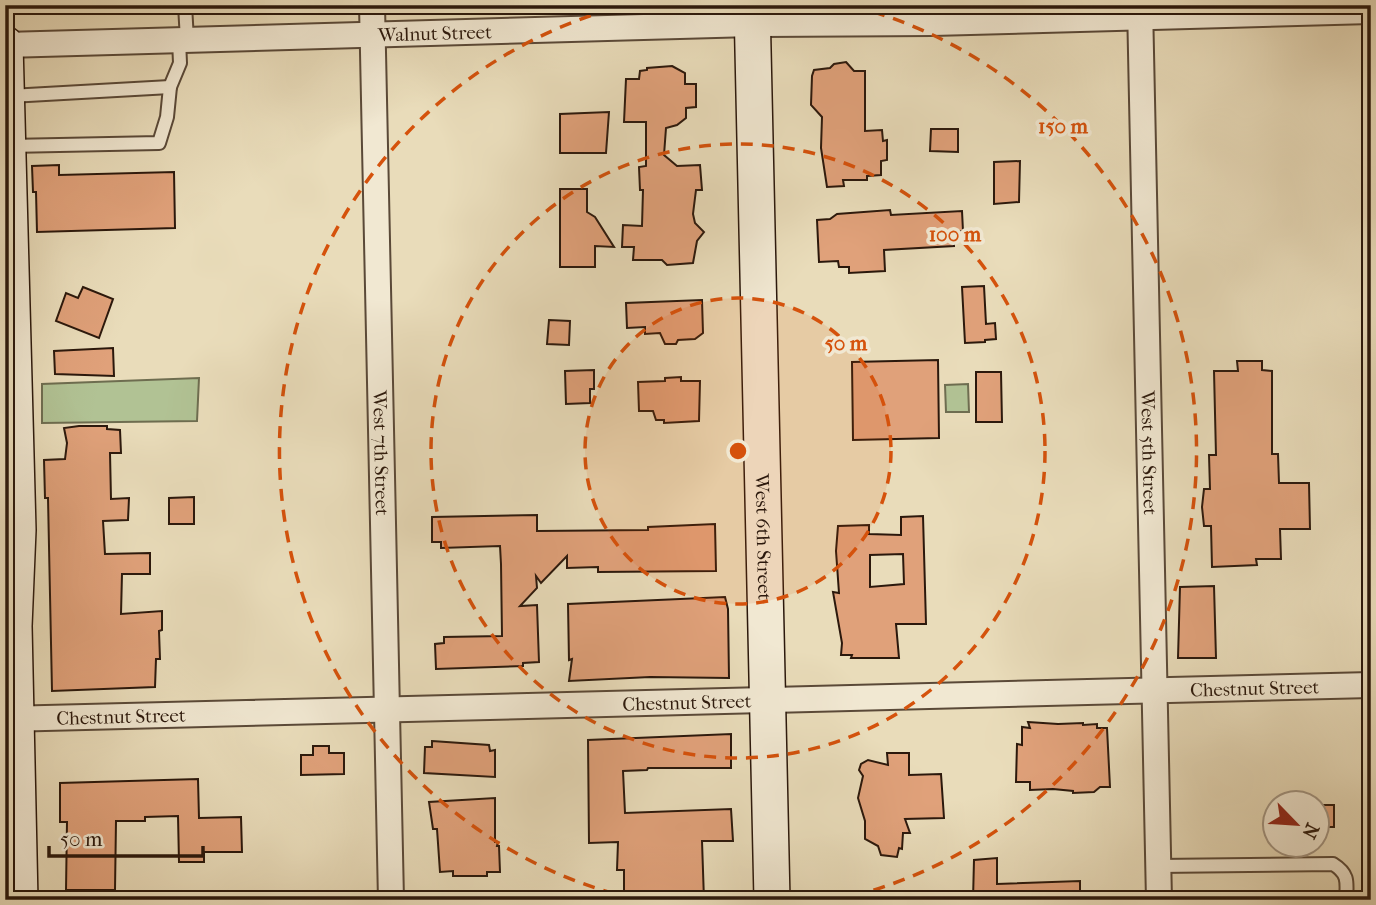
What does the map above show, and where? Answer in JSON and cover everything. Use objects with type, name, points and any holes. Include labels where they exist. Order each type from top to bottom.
[{"type":"main road","name":"West 6th Street","points":[[752,15],[772,900]]},
{"type":"main road","points":[[5,44],[8,259],[18,530],[11,718],[12,864],[20,900]]},
{"type":"street","name":"West 7th Street","points":[[372,5],[391,900]]},
{"type":"street","name":"Walnut Street","points":[[5,44],[372,35],[752,15],[1371,11]]},
{"type":"street","name":"West 5th Street","points":[[1140,12],[1159,900]]},
{"type":"street","name":"Chestnut Street","points":[[11,718],[1371,685]]},
{"type":"lane","points":[[8,146],[159,143],[167,117],[170,87],[180,63],[185,5]]},
{"type":"lane","points":[[6,96],[170,87]]},
{"type":"lane","points":[[1158,866],[1257,866],[1325,862],[1343,870],[1346,900]]},
{"type":"green space","points":[[199,378],[197,421],[42,423],[42,384]]},
{"type":"green space","points":[[968,384],[969,412],[946,412],[945,385]]},
{"type":"building","points":[[846,62],[854,71],[865,71],[865,131],[882,130],[883,141],[887,140],[887,160],[881,161],[881,175],[867,176],[867,180],[843,180],[844,186],[827,187],[821,148],[822,117],[811,105],[812,76],[814,70]]},
{"type":"building","points":[[672,66],[685,73],[685,84],[696,84],[696,107],[686,108],[686,118],[677,125],[666,128],[664,155],[677,166],[700,165],[702,190],[696,190],[693,214],[695,223],[704,232],[697,241],[693,263],[667,265],[662,260],[633,260],[634,247],[622,247],[623,225],[642,226],[643,190],[640,190],[639,167],[646,166],[646,122],[624,122],[626,79],[639,79],[640,71],[647,68]]},
{"type":"building","points":[[609,112],[606,153],[560,153],[560,114]]},
{"type":"building","points":[[931,129],[958,129],[958,152],[930,151]]},
{"type":"building","points":[[1020,161],[1019,202],[994,204],[994,162]]},
{"type":"building","points":[[59,165],[59,175],[174,172],[175,228],[37,232],[32,166]]},
{"type":"building","points":[[560,189],[587,189],[587,212],[595,217],[614,247],[595,246],[595,267],[560,267]]},
{"type":"building","points":[[890,210],[891,215],[962,211],[963,231],[953,232],[954,246],[884,250],[885,271],[849,273],[849,267],[839,267],[838,261],[819,262],[817,220],[830,219],[837,214]]},
{"type":"building","points":[[984,286],[986,324],[995,323],[996,339],[965,343],[962,287]]},
{"type":"building","points":[[83,287],[113,299],[99,338],[56,321],[66,293],[78,298]]},
{"type":"building","points":[[702,300],[703,333],[695,339],[665,344],[660,333],[645,334],[645,327],[627,328],[626,303]]},
{"type":"building","points":[[549,320],[570,321],[569,345],[547,344]]},
{"type":"building","points":[[113,348],[114,376],[55,374],[54,351]]},
{"type":"building","points":[[938,360],[939,438],[853,440],[852,362]]},
{"type":"building","points":[[1237,361],[1262,361],[1262,370],[1272,371],[1272,454],[1278,454],[1279,483],[1309,483],[1310,529],[1280,529],[1281,559],[1256,559],[1257,565],[1212,567],[1211,526],[1204,526],[1202,507],[1204,489],[1210,489],[1209,455],[1216,455],[1214,371],[1238,371]]},
{"type":"building","points":[[594,370],[594,389],[590,389],[590,403],[566,404],[565,371]]},
{"type":"building","points":[[976,372],[1001,372],[1002,422],[976,422]]},
{"type":"building","points":[[681,377],[681,381],[700,381],[699,421],[664,423],[664,420],[656,420],[653,411],[639,411],[638,382],[665,381],[665,378]]},
{"type":"building","points":[[107,426],[107,429],[120,430],[121,453],[110,453],[111,499],[129,498],[128,520],[103,521],[105,554],[150,553],[150,574],[122,574],[121,614],[162,611],[162,630],[159,631],[160,659],[156,659],[155,687],[52,691],[48,498],[45,498],[44,460],[65,459],[67,443],[64,428]]},
{"type":"building","points":[[194,497],[194,524],[169,524],[169,498]]},
{"type":"building","points":[[537,515],[537,531],[648,530],[648,527],[715,524],[716,571],[598,572],[598,567],[567,568],[567,556],[541,583],[536,576],[537,588],[520,606],[537,605],[539,662],[523,663],[523,666],[436,669],[435,644],[444,643],[444,637],[502,636],[501,564],[500,546],[441,548],[441,542],[432,542],[432,517]]},
{"type":"building","points":[[923,516],[926,624],[896,624],[899,658],[851,658],[852,655],[841,655],[842,643],[833,592],[839,593],[836,551],[838,526],[869,525],[869,534],[901,535],[901,517]],"holes":[[[903,554],[904,584],[870,587],[870,555]]]},
{"type":"building","points":[[1214,586],[1216,658],[1178,658],[1180,587]]},
{"type":"building","points":[[725,597],[728,609],[729,678],[650,677],[569,681],[572,659],[569,660],[568,604]]},
{"type":"building","points":[[1028,722],[1097,724],[1097,728],[1107,728],[1110,787],[1100,787],[1094,792],[1073,793],[1053,789],[1030,790],[1030,782],[1016,782],[1017,744],[1022,745],[1022,727],[1030,728]]},
{"type":"building","points":[[731,734],[731,768],[648,768],[623,771],[625,813],[731,809],[733,841],[702,841],[704,900],[624,900],[624,870],[617,870],[618,842],[589,843],[588,740]]},
{"type":"building","points":[[432,741],[489,745],[490,751],[495,750],[495,777],[424,773],[425,747],[432,747]]},
{"type":"building","points":[[313,746],[329,746],[329,753],[344,753],[344,774],[301,775],[301,755],[313,755]]},
{"type":"building","points":[[887,753],[909,753],[909,775],[941,774],[944,818],[905,819],[910,833],[903,833],[902,849],[899,848],[897,857],[881,855],[878,846],[865,839],[865,821],[858,798],[863,776],[859,770],[861,764],[868,760],[888,765]]},
{"type":"building","points":[[198,779],[199,818],[241,817],[242,852],[204,852],[204,862],[179,862],[178,816],[145,817],[145,821],[116,821],[115,890],[66,890],[67,822],[60,822],[60,783]]},
{"type":"building","points":[[495,798],[495,842],[498,842],[499,846],[500,872],[487,872],[487,876],[453,876],[453,871],[440,872],[437,829],[433,829],[429,802]]},
{"type":"building","points":[[1330,805],[1334,805],[1334,827],[1330,827]]},
{"type":"building","points":[[997,858],[997,884],[1080,881],[1080,900],[973,900],[974,860]]}]
